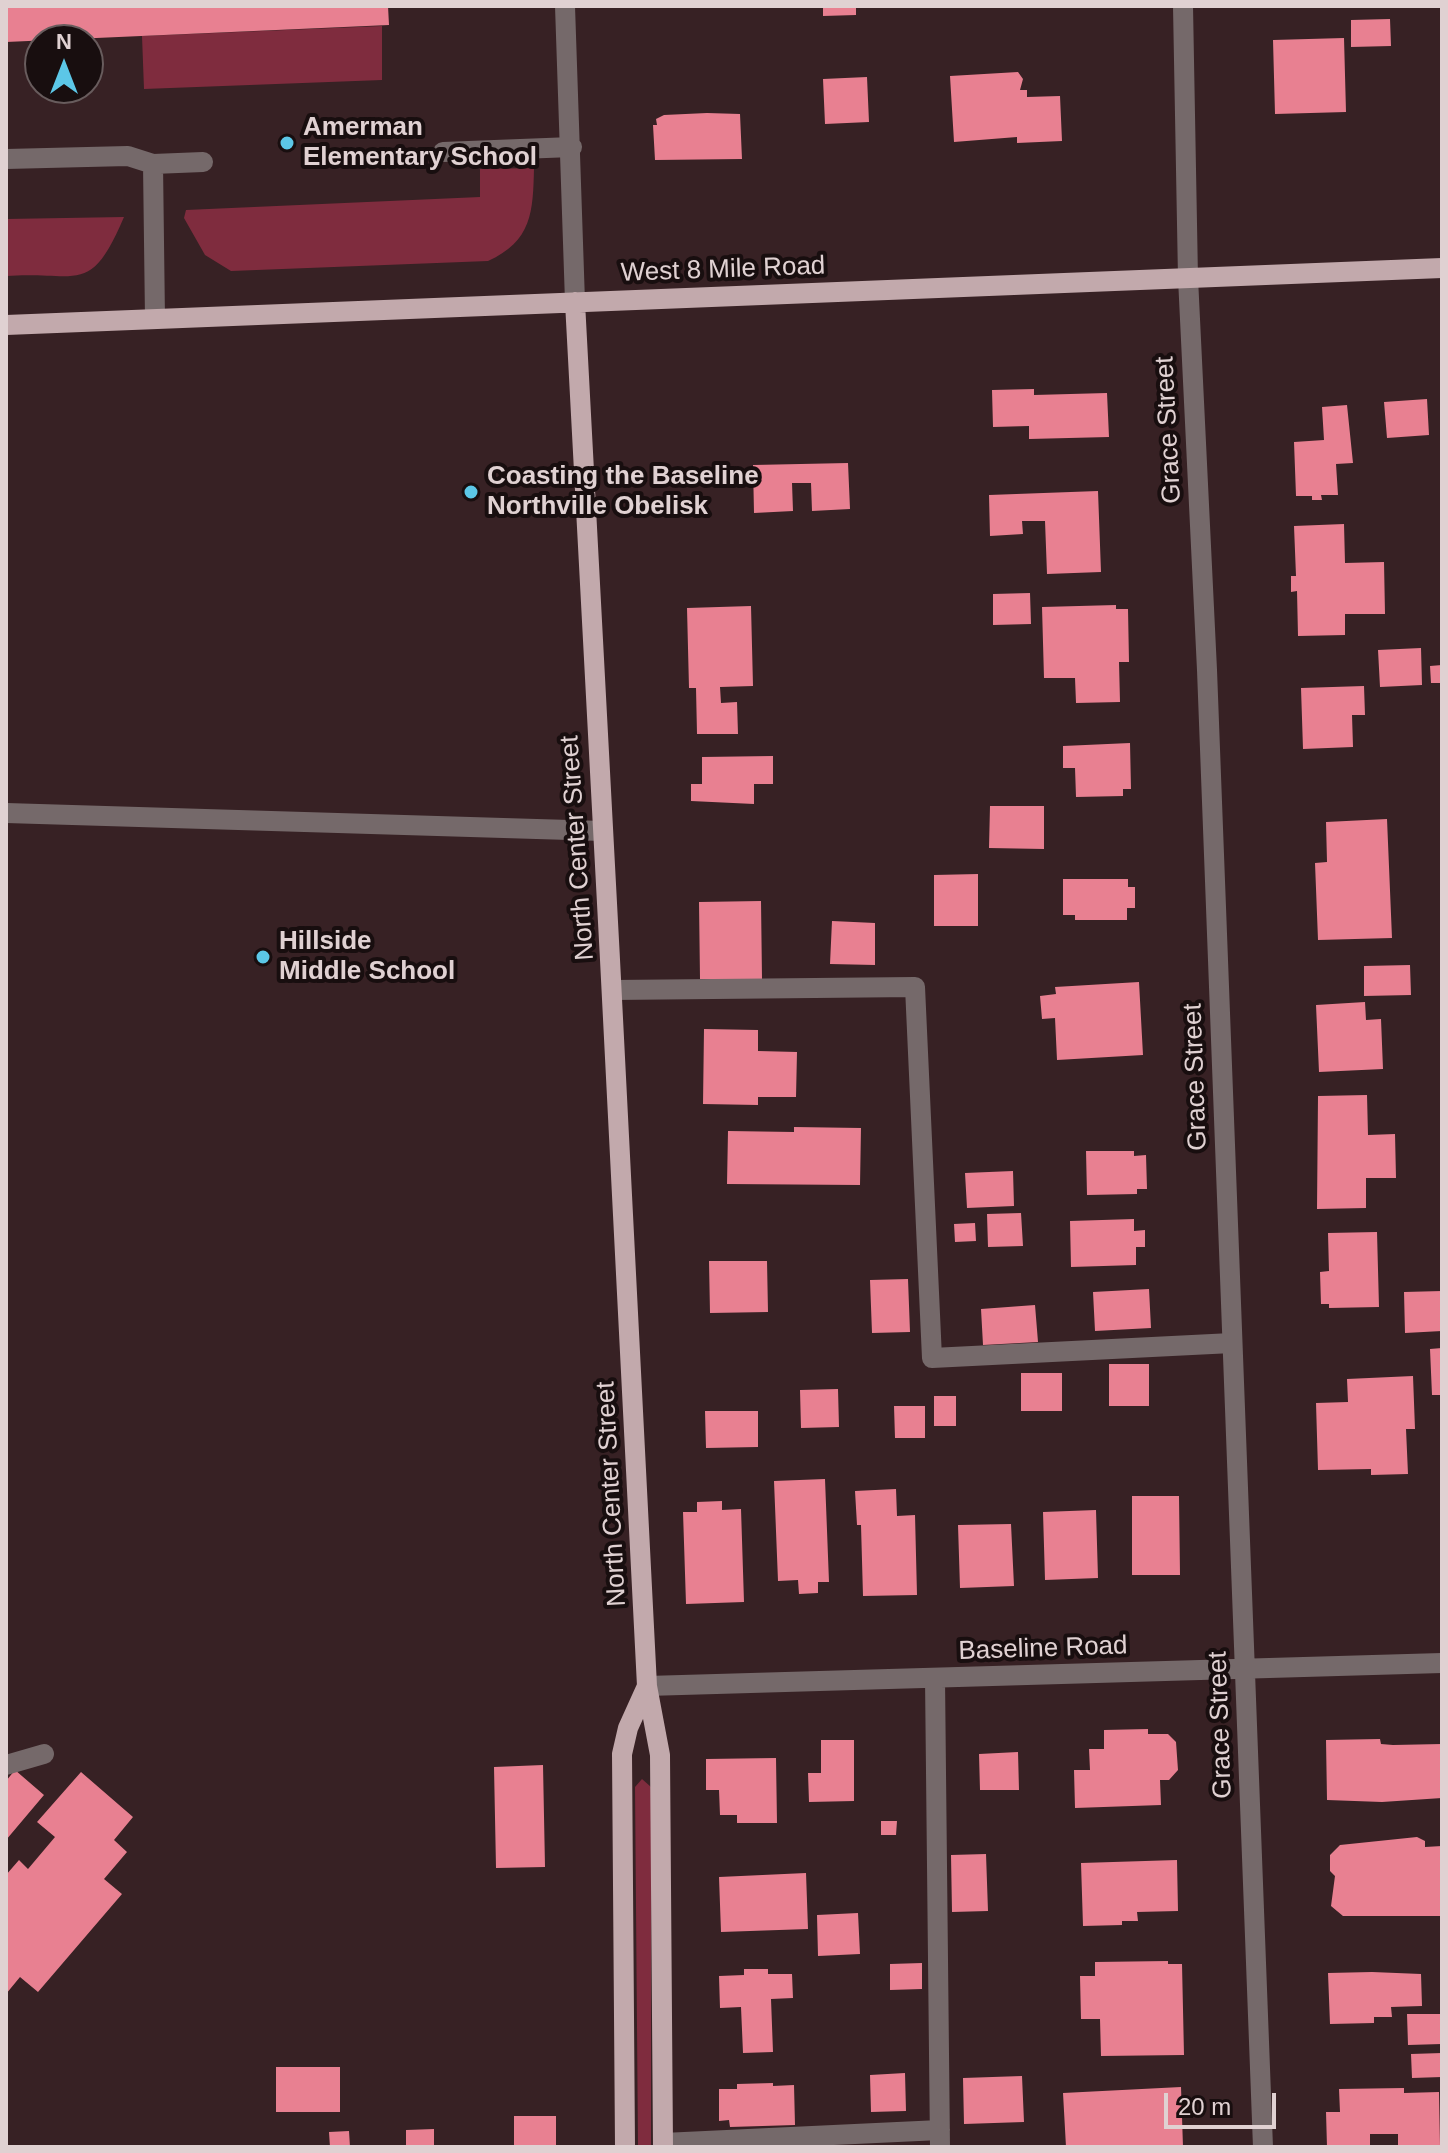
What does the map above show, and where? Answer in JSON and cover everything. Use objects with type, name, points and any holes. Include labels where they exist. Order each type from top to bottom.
[{"type":"main road","name":"West 8 Mile Road","points":[[6,325],[1442,268]]},
{"type":"main road","name":"North Center Street","points":[[575,302],[647,1686],[660,1755],[663,2145]]},
{"type":"main road","name":"North Center Street","points":[[625,2147],[622,1754],[628,1728],[647,1686]]},
{"type":"street","name":"North Center Street","points":[[565,6],[575,302]]},
{"type":"street","name":"Grace Street","points":[[1183,6],[1188,278],[1207,670],[1263,2147]]},
{"type":"street","points":[[443,152],[572,147]]},
{"type":"street","points":[[6,159],[128,156],[153,164],[203,162]]},
{"type":"street","points":[[153,164],[155,319]]},
{"type":"street","points":[[6,813],[603,831]]},
{"type":"street","points":[[613,990],[915,987],[932,1358],[1232,1343]]},
{"type":"street","name":"Baseline Road","points":[[647,1686],[1442,1663]]},
{"type":"street","points":[[663,2145],[940,2138],[935,1678]]},
{"type":"street","points":[[6,1765],[44,1754]]},
{"type":"shaded area","points":[[382,26],[382,80],[144,89],[142,36]]},
{"type":"shaded area","points":[[534,168],[533,198],[527,224],[514,244],[488,261],[231,271],[205,255],[184,218],[186,210],[480,197],[480,169]]},
{"type":"shaded area","points":[[124,217],[112,242],[91,270],[66,276],[6,276],[6,219]]},
{"type":"shaded area","points":[[642,1779],[651,1787],[651,2147],[638,2147],[635,1787]]},
{"type":"building","points":[[6,6],[388,6],[389,25],[104,38],[104,24],[24,24],[24,41],[6,42]]},
{"type":"building","points":[[823,6],[856,6],[856,15],[823,16]]},
{"type":"building","points":[[1390,19],[1391,46],[1351,47],[1351,20]]},
{"type":"building","points":[[1344,38],[1346,112],[1275,114],[1273,40]]},
{"type":"building","points":[[1018,72],[1023,79],[1020,90],[1027,90],[1027,97],[1060,96],[1062,141],[1017,143],[1017,137],[954,142],[950,76]]},
{"type":"building","points":[[867,77],[869,122],[825,124],[823,79]]},
{"type":"building","points":[[740,114],[742,159],[655,160],[653,125],[657,125],[656,119],[664,115]]},
{"type":"building","points":[[1034,389],[1034,395],[1107,393],[1109,437],[1029,439],[1029,426],[993,427],[992,390]]},
{"type":"building","points":[[1427,399],[1429,435],[1387,438],[1384,402]]},
{"type":"building","points":[[1347,405],[1353,463],[1336,464],[1338,495],[1321,495],[1322,500],[1312,500],[1312,496],[1296,496],[1294,442],[1324,440],[1322,407]]},
{"type":"building","points":[[848,463],[850,509],[812,511],[811,483],[792,483],[793,511],[754,513],[753,465]]},
{"type":"building","points":[[1098,491],[1101,572],[1047,574],[1045,521],[1022,521],[1023,534],[990,536],[989,495]]},
{"type":"building","points":[[1344,524],[1345,563],[1384,562],[1385,614],[1345,614],[1345,635],[1298,636],[1297,591],[1291,592],[1291,576],[1296,576],[1294,526]]},
{"type":"building","points":[[1030,593],[1031,624],[993,625],[993,594]]},
{"type":"building","points":[[1116,605],[1116,609],[1128,609],[1129,662],[1119,662],[1120,702],[1076,703],[1075,678],[1044,678],[1042,607]]},
{"type":"building","points":[[751,606],[753,686],[720,687],[721,703],[737,702],[738,734],[697,734],[696,688],[689,688],[687,608]]},
{"type":"building","points":[[1421,648],[1422,685],[1380,687],[1378,650]]},
{"type":"building","points":[[1442,665],[1442,683],[1431,683],[1430,666]]},
{"type":"building","points":[[1364,686],[1365,715],[1352,715],[1353,747],[1303,749],[1301,688]]},
{"type":"building","points":[[1130,743],[1131,789],[1123,789],[1123,796],[1076,797],[1075,768],[1063,768],[1063,746]]},
{"type":"building","points":[[773,756],[773,784],[754,784],[754,804],[691,801],[691,784],[702,784],[702,757]]},
{"type":"building","points":[[990,806],[1044,806],[1044,849],[989,848]]},
{"type":"building","points":[[1387,819],[1392,938],[1318,940],[1315,863],[1327,862],[1326,822]]},
{"type":"building","points":[[978,874],[978,926],[934,926],[934,875]]},
{"type":"building","points":[[1063,879],[1128,879],[1128,887],[1135,887],[1135,908],[1127,908],[1127,920],[1075,920],[1075,915],[1063,915]]},
{"type":"building","points":[[761,901],[762,979],[700,979],[699,902]]},
{"type":"building","points":[[832,921],[875,923],[875,965],[830,964]]},
{"type":"building","points":[[1410,965],[1411,995],[1364,996],[1364,966]]},
{"type":"building","points":[[1139,982],[1143,1055],[1057,1060],[1055,1018],[1042,1019],[1040,996],[1056,994],[1055,987]]},
{"type":"building","points":[[1365,1002],[1366,1020],[1381,1019],[1383,1069],[1319,1072],[1316,1005]]},
{"type":"building","points":[[704,1029],[758,1030],[758,1051],[797,1052],[796,1097],[758,1097],[758,1105],[703,1104]]},
{"type":"building","points":[[1367,1095],[1368,1135],[1395,1134],[1396,1178],[1366,1178],[1366,1208],[1317,1209],[1318,1096]]},
{"type":"building","points":[[794,1127],[861,1128],[860,1185],[727,1184],[728,1131],[794,1132]]},
{"type":"building","points":[[1086,1151],[1134,1151],[1134,1156],[1146,1155],[1147,1189],[1137,1189],[1137,1194],[1087,1195]]},
{"type":"building","points":[[1013,1171],[1014,1206],[967,1208],[965,1173]]},
{"type":"building","points":[[1021,1213],[1023,1246],[988,1247],[987,1214]]},
{"type":"building","points":[[1134,1219],[1134,1231],[1145,1230],[1145,1247],[1136,1247],[1136,1265],[1071,1267],[1070,1221]]},
{"type":"building","points":[[975,1223],[976,1241],[955,1242],[954,1224]]},
{"type":"building","points":[[1377,1232],[1379,1307],[1329,1308],[1329,1304],[1321,1304],[1320,1272],[1329,1271],[1328,1233]]},
{"type":"building","points":[[709,1261],[767,1261],[768,1312],[710,1313]]},
{"type":"building","points":[[908,1279],[910,1332],[872,1333],[870,1280]]},
{"type":"building","points":[[1149,1289],[1151,1328],[1095,1331],[1093,1292]]},
{"type":"building","points":[[1442,1291],[1442,1331],[1405,1333],[1404,1292]]},
{"type":"building","points":[[1035,1305],[1038,1342],[983,1345],[981,1309]]},
{"type":"building","points":[[1442,1348],[1442,1395],[1432,1395],[1430,1349]]},
{"type":"building","points":[[1109,1364],[1149,1364],[1149,1406],[1109,1406]]},
{"type":"building","points":[[1021,1373],[1062,1373],[1062,1411],[1021,1411]]},
{"type":"building","points":[[1413,1376],[1415,1429],[1406,1429],[1408,1474],[1371,1475],[1371,1469],[1318,1470],[1316,1403],[1348,1402],[1347,1379]]},
{"type":"building","points":[[838,1389],[839,1427],[801,1428],[800,1390]]},
{"type":"building","points":[[934,1396],[956,1396],[956,1426],[934,1426]]},
{"type":"building","points":[[894,1406],[925,1406],[925,1438],[895,1438]]},
{"type":"building","points":[[705,1411],[758,1411],[758,1447],[706,1448]]},
{"type":"building","points":[[825,1479],[829,1582],[818,1582],[818,1593],[799,1594],[798,1580],[778,1581],[774,1481]]},
{"type":"building","points":[[896,1489],[897,1516],[915,1515],[917,1595],[863,1596],[861,1525],[857,1525],[855,1491]]},
{"type":"building","points":[[1132,1496],[1179,1496],[1180,1575],[1132,1575]]},
{"type":"building","points":[[722,1501],[722,1510],[741,1509],[744,1602],[686,1604],[683,1512],[697,1512],[697,1502]]},
{"type":"building","points":[[1096,1510],[1098,1578],[1045,1580],[1043,1512]]},
{"type":"building","points":[[1011,1524],[1014,1586],[960,1588],[958,1525]]},
{"type":"building","points":[[1148,1729],[1148,1734],[1168,1734],[1176,1742],[1178,1770],[1169,1780],[1160,1780],[1161,1805],[1075,1808],[1074,1770],[1090,1770],[1089,1749],[1104,1749],[1104,1730]]},
{"type":"building","points":[[1380,1739],[1381,1744],[1393,1745],[1442,1744],[1442,1798],[1382,1802],[1327,1800],[1326,1740]]},
{"type":"building","points":[[821,1740],[854,1740],[854,1801],[809,1802],[808,1773],[821,1773]]},
{"type":"building","points":[[1018,1752],[1019,1790],[980,1790],[979,1754]]},
{"type":"building","points":[[776,1758],[777,1823],[737,1823],[737,1815],[720,1815],[719,1790],[706,1790],[706,1759]]},
{"type":"building","points":[[543,1765],[545,1867],[496,1868],[494,1767]]},
{"type":"building","points":[[15,1770],[44,1795],[6,1840],[6,1781]]},
{"type":"building","points":[[81,1772],[133,1817],[114,1840],[127,1852],[104,1879],[122,1894],[38,1992],[20,1977],[6,1994],[6,1875],[19,1860],[28,1869],[55,1837],[37,1822]]},
{"type":"building","points":[[881,1821],[897,1821],[896,1835],[881,1835]]},
{"type":"building","points":[[1417,1837],[1425,1841],[1425,1847],[1442,1846],[1442,1916],[1343,1916],[1331,1906],[1335,1876],[1330,1871],[1330,1855],[1340,1845]]},
{"type":"building","points":[[986,1854],[988,1911],[952,1912],[951,1855]]},
{"type":"building","points":[[1177,1860],[1178,1911],[1137,1912],[1138,1921],[1122,1921],[1122,1925],[1083,1926],[1081,1863]]},
{"type":"building","points":[[806,1873],[808,1929],[721,1932],[719,1877]]},
{"type":"building","points":[[858,1913],[860,1954],[818,1956],[817,1915]]},
{"type":"building","points":[[1168,1961],[1168,1964],[1182,1964],[1184,2055],[1101,2056],[1100,2019],[1081,2019],[1080,1976],[1095,1976],[1095,1962]]},
{"type":"building","points":[[922,1963],[922,1989],[890,1990],[890,1964]]},
{"type":"building","points":[[744,1969],[768,1969],[768,1974],[792,1974],[793,1998],[771,1999],[773,2052],[743,2053],[741,2007],[720,2008],[719,1976],[744,1975]]},
{"type":"building","points":[[1328,1973],[1421,1974],[1422,2006],[1391,2007],[1392,2017],[1374,2017],[1374,2023],[1330,2024]]},
{"type":"building","points":[[1407,2014],[1442,2014],[1442,2044],[1408,2045]]},
{"type":"building","points":[[1442,2053],[1442,2077],[1412,2078],[1411,2054]]},
{"type":"building","points":[[276,2067],[340,2067],[340,2112],[276,2112]]},
{"type":"building","points":[[905,2073],[906,2111],[871,2112],[870,2075]]},
{"type":"building","points":[[1022,2076],[1024,2122],[964,2124],[963,2078]]},
{"type":"building","points":[[773,2083],[773,2086],[794,2085],[795,2125],[730,2127],[729,2120],[719,2121],[719,2089],[737,2089],[737,2084]]},
{"type":"building","points":[[1181,2087],[1183,2147],[1066,2147],[1063,2093]]},
{"type":"building","points":[[1404,2088],[1404,2093],[1439,2092],[1440,2146],[1398,2147],[1398,2134],[1370,2134],[1370,2147],[1327,2147],[1326,2112],[1340,2112],[1339,2089]]},
{"type":"building","points":[[514,2116],[556,2116],[556,2147],[514,2147]]},
{"type":"building","points":[[434,2129],[434,2147],[406,2147],[406,2130]]},
{"type":"building","points":[[349,2131],[350,2147],[330,2147],[329,2132]]},
{"type":"place","name":"Amerman Elementary School","points":[[287,143]]},
{"type":"place","name":"Coasting the Baseline Northville Obelisk","points":[[471,492]]},
{"type":"place","name":"Hillside Middle School","points":[[263,957]]}]
